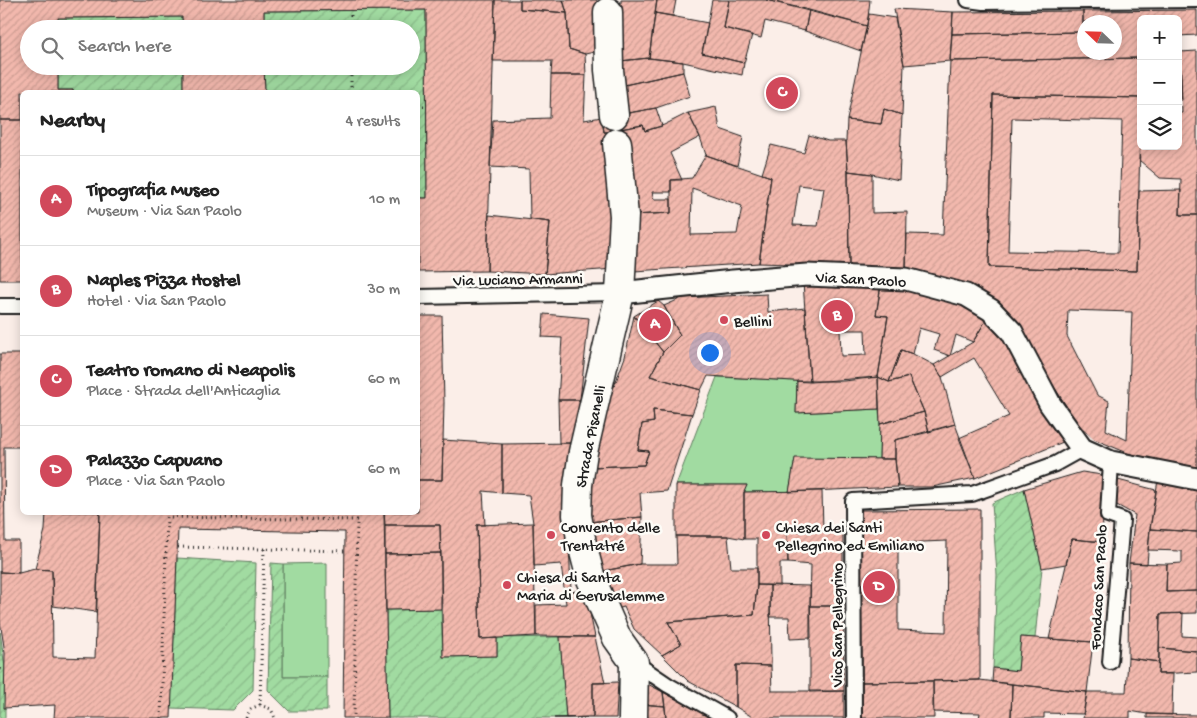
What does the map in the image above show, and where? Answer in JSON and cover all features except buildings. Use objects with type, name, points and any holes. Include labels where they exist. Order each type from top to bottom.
[{"type":"street","points":[[608,12],[609,70],[614,115]]},
{"type":"street","name":"Strada Pisanelli","points":[[617,143],[624,216],[620,293],[583,452],[578,485],[577,514],[591,579],[617,638],[634,662]]},
{"type":"street","name":"Via San Paolo","points":[[620,293],[807,275],[906,279],[966,295],[991,310],[1012,332],[1050,404],[1082,449]]},
{"type":"street","points":[[1082,449],[1112,462],[1197,479]]},
{"type":"street","points":[[633,718],[634,662]]},
{"type":"lane","points":[[968,0],[983,2],[1197,0]]},
{"type":"lane","name":"Via Luciano Armanni","points":[[420,298],[620,293]]},
{"type":"lane","points":[[0,306],[20,306]]},
{"type":"lane","name":"Vico San Pellegrino","points":[[854,718],[853,501],[972,494],[1054,464],[1082,449]]},
{"type":"lane","name":"Fondaco San Paolo","points":[[1110,662],[1122,520],[1108,515],[1112,462]]},
{"type":"lane","points":[[634,662],[668,685],[727,718]]},
{"type":"path","points":[[351,10],[351,20]]},
{"type":"path","points":[[351,75],[351,90]]},
{"type":"path","points":[[420,106],[427,106]]},
{"type":"path","points":[[161,718],[167,517],[357,520],[354,718]]},
{"type":"path","points":[[178,548],[345,551]]},
{"type":"path","points":[[260,705],[264,549]]},
{"type":"path","points":[[246,718],[250,709],[260,705],[271,709],[275,718]]},
{"type":"green space","points":[[426,10],[427,198],[420,198],[420,90],[265,90],[264,75],[420,75],[420,20],[264,20],[264,11]]},
{"type":"green space","points":[[182,17],[182,20],[58,20],[58,18]]},
{"type":"green space","points":[[58,75],[183,75],[183,90],[58,90]]},
{"type":"green space","points":[[717,377],[797,381],[796,413],[879,409],[879,459],[795,459],[789,492],[744,492],[747,485],[676,485]]},
{"type":"green space","points":[[1024,489],[1042,568],[1035,638],[1021,637],[1018,671],[993,668],[997,575],[992,503]]},
{"type":"green space","points":[[177,558],[256,563],[253,690],[233,710],[171,708]]},
{"type":"green space","points":[[271,563],[283,564],[283,677],[327,677],[327,711],[289,711],[268,690]]},
{"type":"green space","points":[[327,563],[327,677],[283,677],[283,564]]},
{"type":"green space","points":[[441,609],[443,657],[497,656],[497,638],[560,637],[566,718],[388,718],[386,610]]},
{"type":"green space","points":[[0,632],[5,668],[5,718],[0,718]]},
{"type":"place","name":"Teatro romano di Neapolis","points":[[782,93]]},
{"type":"place","name":"Naples Pizza Hostel","points":[[837,316]]},
{"type":"place","name":"Bellini","points":[[724,320]]},
{"type":"place","name":"Tipografia Museo","points":[[655,325]]},
{"type":"place","name":"Convento delle Trentatré","points":[[551,535]]},
{"type":"place","name":"Chiesa dei Santi Pellegrino ed Emiliano","points":[[766,535]]},
{"type":"place","name":"Chiesa di Santa Maria di Gerusalemme","points":[[507,585]]},
{"type":"place","name":"Palazzo Capuano","points":[[879,587]]}]
